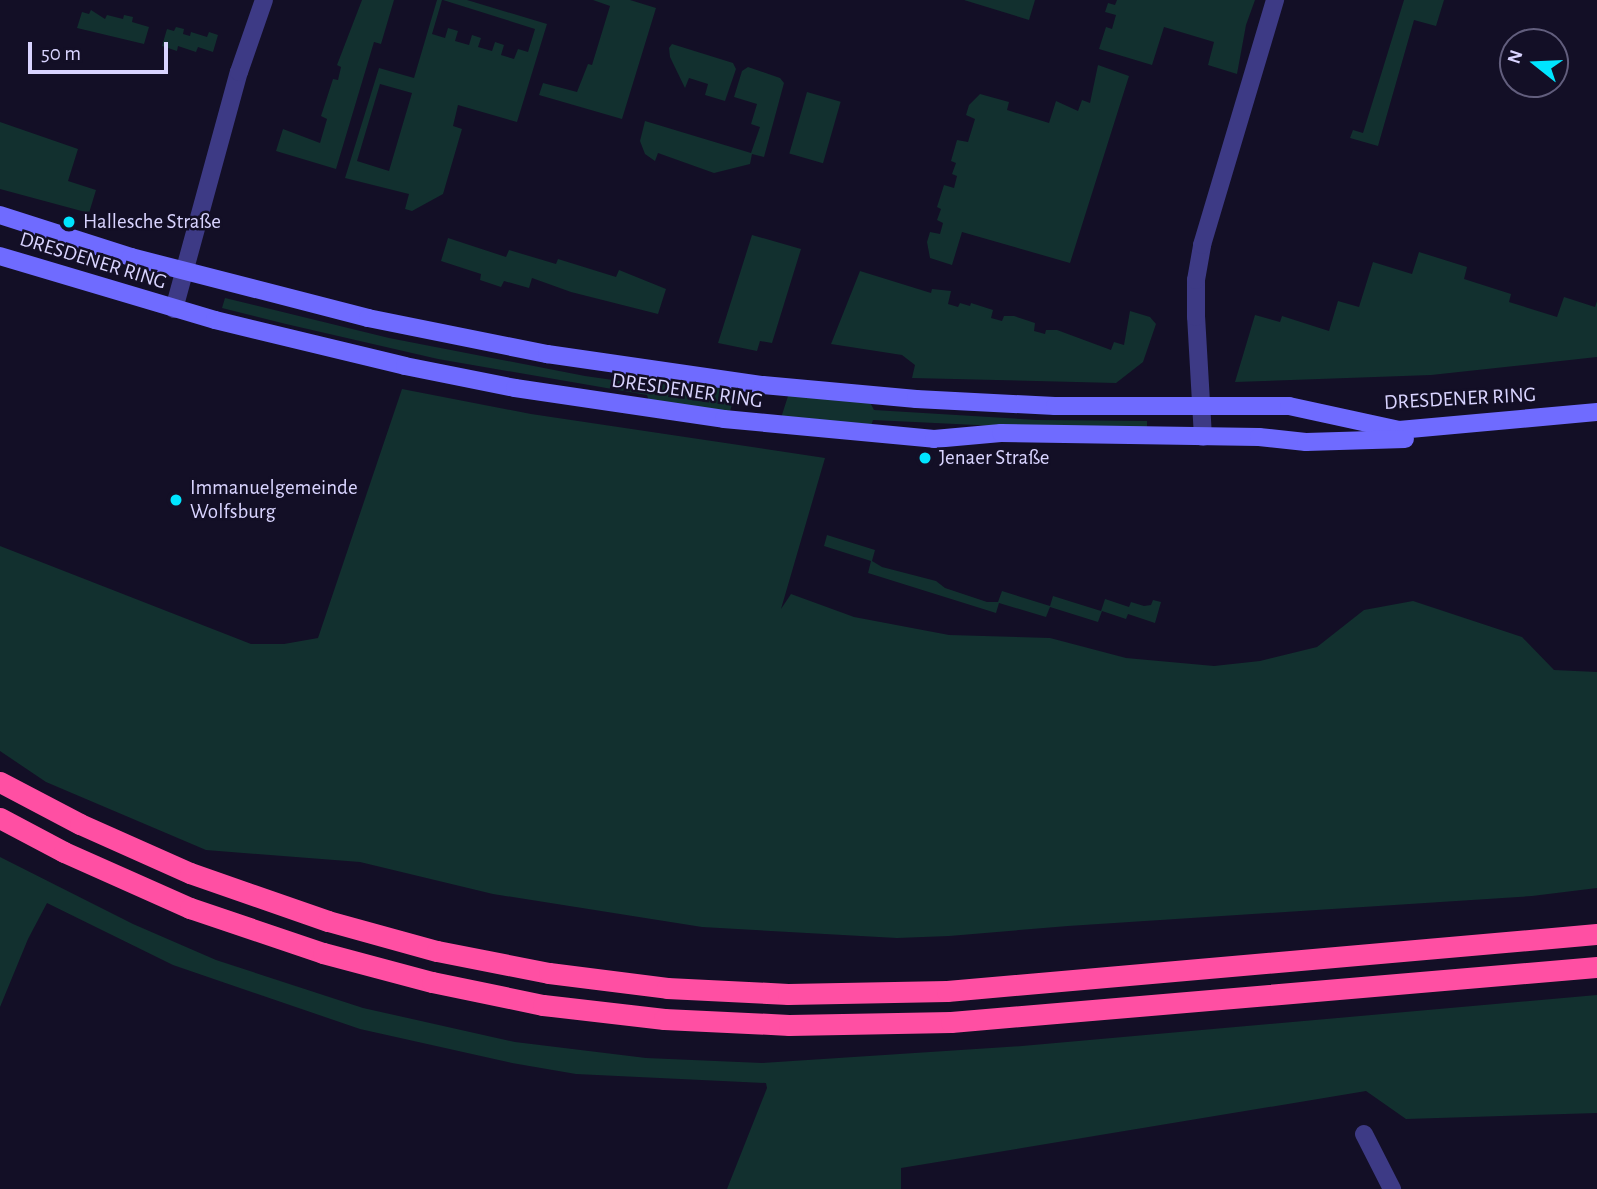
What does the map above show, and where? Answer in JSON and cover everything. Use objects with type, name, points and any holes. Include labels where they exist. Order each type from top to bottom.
[{"type":"highway","points":[[0,782],[80,824],[190,873],[328,921],[437,951],[549,973],[667,988],[788,994],[947,991],[1597,934]]},
{"type":"highway","points":[[0,818],[64,852],[190,908],[323,953],[432,982],[543,1005],[664,1019],[789,1025],[951,1023],[1597,967]]},
{"type":"street","points":[[184,271],[239,72],[264,0]]},
{"type":"street","points":[[1203,437],[1196,317],[1202,245],[1275,0]]},
{"type":"street","name":"DRESDENER RING","points":[[0,215],[82,243],[184,271],[313,306],[428,332],[664,372],[763,385],[1055,406],[1289,406],[1399,429],[1597,412]]},
{"type":"street","name":"DRESDENER RING","points":[[0,256],[174,309],[302,342],[460,377],[594,401],[753,423],[934,439],[1001,433],[1259,437],[1306,442],[1355,442],[1597,421]]},
{"type":"street","name":"DRESDENER RING","points":[[174,309],[184,271]]},
{"type":"street","points":[[1364,1134],[1392,1189]]},
{"type":"green space","points":[[362,0],[394,0],[381,44],[374,42],[336,169],[276,151],[283,129],[320,143],[327,119],[321,116],[333,79],[338,80],[341,67],[337,65]]},
{"type":"green space","points":[[437,0],[442,0],[432,34],[445,38],[448,28],[458,31],[455,41],[469,45],[472,35],[481,38],[478,47],[492,51],[495,42],[504,45],[501,55],[514,59],[518,49],[528,52],[535,29],[443,0],[467,0],[547,24],[517,122],[458,105],[453,126],[462,129],[443,194],[412,211],[405,209],[409,194],[345,178],[379,68],[414,78]],"holes":[[[380,84],[412,93],[389,171],[357,161]]]},
{"type":"green space","points":[[593,0],[630,0],[656,8],[622,119],[539,95],[543,83],[577,92],[588,64],[592,65],[610,6]]},
{"type":"green space","points":[[964,0],[1035,0],[1029,20]]},
{"type":"green space","points":[[1117,0],[1255,0],[1246,25],[1237,74],[1208,65],[1214,42],[1164,27],[1152,65],[1099,49],[1106,27],[1112,29],[1116,15],[1105,12],[1108,3],[1115,5]]},
{"type":"green space","points":[[1404,0],[1444,0],[1436,26],[1414,20],[1378,146],[1350,138],[1353,130],[1363,133]]},
{"type":"green space","points":[[91,10],[105,19],[107,15],[123,19],[124,15],[133,17],[132,22],[149,27],[144,44],[77,28],[82,12],[89,14]]},
{"type":"green space","points":[[176,27],[184,29],[183,34],[190,36],[191,32],[207,37],[209,32],[218,35],[213,52],[198,47],[196,52],[178,46],[177,51],[162,46],[167,29],[174,31]]},
{"type":"green space","points":[[672,44],[733,63],[736,69],[725,101],[705,95],[708,84],[689,78],[685,88],[670,57],[669,48]]},
{"type":"green space","points":[[1098,65],[1129,76],[1070,263],[962,232],[952,265],[930,258],[927,242],[930,232],[940,234],[943,223],[937,220],[941,209],[937,207],[944,185],[954,188],[957,176],[952,174],[956,163],[951,161],[957,140],[968,142],[975,119],[966,115],[969,105],[980,94],[1009,102],[1007,110],[1049,123],[1056,101],[1078,111],[1082,100],[1090,103]]},
{"type":"green space","points":[[748,67],[780,78],[784,83],[764,157],[752,154],[750,164],[714,173],[658,153],[655,161],[645,154],[640,141],[645,121],[751,153],[760,127],[751,124],[757,104],[734,97],[742,71]]},
{"type":"green space","points":[[807,92],[841,102],[823,163],[789,154]]},
{"type":"green space","points":[[0,122],[78,149],[68,181],[96,190],[89,213],[0,189]]},
{"type":"green space","points":[[752,235],[801,249],[772,343],[760,341],[757,351],[718,343]]},
{"type":"green space","points":[[448,238],[506,257],[509,250],[556,264],[558,259],[616,277],[619,270],[666,289],[658,314],[571,292],[532,278],[529,288],[504,281],[501,287],[480,280],[481,274],[441,261]]},
{"type":"green space","points":[[1419,252],[1467,267],[1464,279],[1511,294],[1509,302],[1557,317],[1564,297],[1595,307],[1597,301],[1597,357],[1431,375],[1235,382],[1255,315],[1280,322],[1282,316],[1329,331],[1338,301],[1359,307],[1373,262],[1412,274]]},
{"type":"green space","points":[[860,271],[931,293],[932,289],[951,291],[948,304],[958,307],[960,303],[970,306],[971,303],[993,310],[991,318],[1002,321],[1004,316],[1014,316],[1035,323],[1034,331],[1045,334],[1046,330],[1057,330],[1111,350],[1114,342],[1124,345],[1130,311],[1150,317],[1156,324],[1143,362],[1116,383],[912,378],[915,365],[902,355],[831,344]]},
{"type":"green space","points":[[225,298],[389,338],[585,376],[648,385],[653,375],[737,387],[729,415],[650,404],[647,395],[438,359],[286,324],[222,308]]},
{"type":"green space","points":[[402,389],[531,414],[825,458],[781,609],[791,594],[854,617],[949,635],[1050,638],[1126,658],[1214,666],[1260,661],[1317,647],[1364,610],[1413,601],[1522,637],[1554,670],[1597,672],[1597,888],[1532,896],[949,936],[897,938],[702,927],[493,894],[360,862],[206,850],[46,782],[0,751],[0,546],[251,644],[284,644],[318,638]]},
{"type":"green space","points":[[789,393],[869,400],[874,410],[1037,420],[1147,421],[1147,433],[873,420],[870,429],[780,421]]},
{"type":"green space","points":[[827,535],[875,550],[872,561],[882,567],[936,581],[945,588],[987,602],[998,602],[1002,591],[1050,606],[1053,596],[1101,611],[1105,599],[1129,607],[1131,602],[1144,606],[1151,605],[1153,600],[1161,602],[1155,623],[1128,614],[1126,619],[1102,611],[1098,622],[1050,607],[1046,617],[999,603],[996,613],[868,573],[871,561],[824,546]]},
{"type":"green space","points":[[0,857],[133,924],[216,960],[363,1008],[515,1042],[646,1058],[762,1063],[1022,1046],[1597,995],[1597,1113],[1406,1119],[1366,1091],[901,1168],[901,1189],[727,1189],[767,1088],[766,1083],[576,1074],[512,1063],[360,1029],[173,965],[47,903],[28,939],[0,1007]]},
{"type":"place","name":"Hallesche Straße","points":[[69,222]]},
{"type":"place","name":"Jenaer Straße","points":[[925,458]]},
{"type":"place","name":"Immanuelgemeinde Wolfsburg","points":[[176,500]]}]
